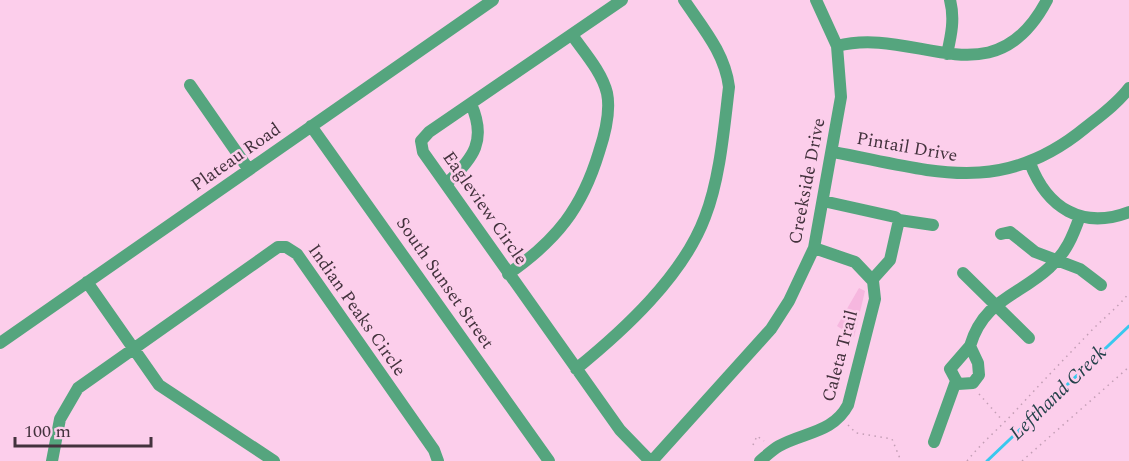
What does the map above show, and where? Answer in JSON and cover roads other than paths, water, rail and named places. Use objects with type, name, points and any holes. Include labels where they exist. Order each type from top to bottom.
[{"type":"street","name":"Plateau Road","points":[[0,343],[493,0]]},
{"type":"street","name":"Eagleview Circle","points":[[622,0],[429,132],[421,141],[423,152],[576,369],[620,430],[651,461]]},
{"type":"street","points":[[576,369],[624,327],[681,265],[706,215],[729,87],[727,71],[721,56],[684,0]]},
{"type":"street","name":"Creekside Drive","points":[[651,461],[771,329],[789,301],[814,248],[841,98],[837,46],[816,0]]},
{"type":"street","points":[[947,54],[952,30],[950,0]]},
{"type":"street","points":[[837,46],[869,41],[947,54],[980,55],[998,48],[1031,24],[1047,0]]},
{"type":"street","points":[[508,274],[546,245],[567,222],[580,203],[603,140],[608,108],[607,93],[602,78],[572,35]]},
{"type":"street","points":[[190,85],[249,170]]},
{"type":"street","name":"Pintail Drive","points":[[833,152],[952,174],[992,172],[1030,163],[1077,135],[1129,88]]},
{"type":"street","points":[[447,183],[464,168],[475,150],[480,135],[479,122],[471,104]]},
{"type":"street","name":"South Sunset Street","points":[[311,126],[549,461]]},
{"type":"street","points":[[1030,163],[1040,187],[1060,208],[1080,216],[1096,218],[1129,212]]},
{"type":"street","points":[[823,201],[895,217],[899,220],[933,225]]},
{"type":"street","points":[[970,346],[979,375],[974,383],[965,385],[956,381],[950,369],[970,346],[986,315],[994,306],[1038,277],[1057,260],[1072,238],[1080,216]]},
{"type":"street","points":[[814,248],[855,262],[872,280],[890,260],[899,220]]},
{"type":"street","points":[[1001,234],[1010,232],[1035,252],[1080,269],[1101,285]]},
{"type":"street","name":"Indian Peaks Circle","points":[[133,349],[278,247],[286,247],[297,254],[434,450],[438,461]]},
{"type":"street","points":[[963,273],[1029,338]]},
{"type":"street","name":"Caleta Trail","points":[[760,461],[777,447],[825,429],[844,414],[875,299],[872,280]]},
{"type":"street","points":[[87,282],[159,385],[169,394],[246,440],[274,461]]},
{"type":"street","points":[[52,461],[60,419],[67,403],[78,388],[133,349]]},
{"type":"street","points":[[934,442],[956,381]]},
{"type":"waterway","name":"Lefthand Creek","points":[[987,461],[1129,326]]}]
